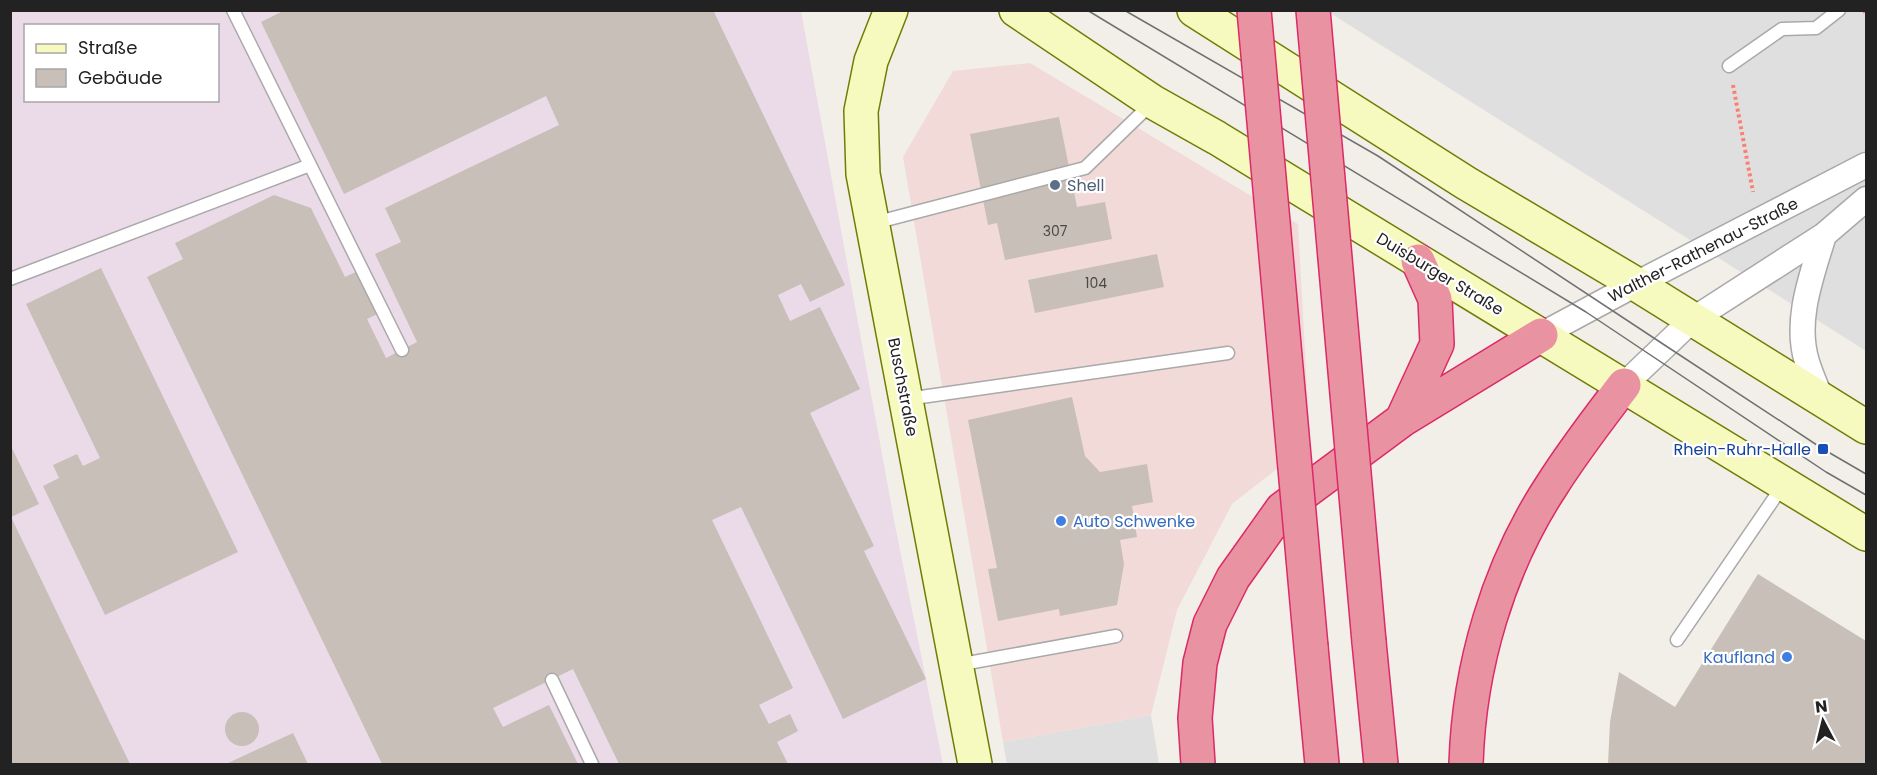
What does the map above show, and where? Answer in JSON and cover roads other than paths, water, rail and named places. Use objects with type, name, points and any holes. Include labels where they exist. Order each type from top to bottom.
[{"type":"highway","points":[[1254,10],[1322,765]]},
{"type":"highway","points":[[1313,10],[1381,765]]},
{"type":"highway","points":[[1402,420],[1437,344],[1435,300],[1418,261]]},
{"type":"highway","points":[[1198,765],[1195,718],[1200,663],[1210,624],[1233,578],[1281,509],[1402,420],[1541,335]]},
{"type":"highway","points":[[1466,765],[1480,656],[1500,585],[1551,486],[1624,385]]},
{"type":"main road","name":"Buschstraße","points":[[891,10],[871,61],[861,111],[863,174],[975,765]]},
{"type":"main road","name":"Duisburger Straße","points":[[1016,10],[1153,102],[1217,138],[1866,534]]},
{"type":"main road","points":[[1194,10],[1466,183],[1636,284],[1866,427]]},
{"type":"street","name":"Walther-Rathenau-Straße","points":[[1541,335],[1866,165]]},
{"type":"street","points":[[1624,385],[1692,320],[1824,235],[1866,199]]},
{"type":"street","points":[[1822,400],[1806,360],[1803,328],[1808,287],[1824,235]]},
{"type":"lane","points":[[233,10],[402,350]]},
{"type":"lane","points":[[1729,66],[1782,29],[1816,28],[1839,10]]},
{"type":"lane","points":[[873,224],[1085,168],[1153,102]]},
{"type":"lane","points":[[10,279],[310,165]]},
{"type":"lane","points":[[906,399],[1228,353]]},
{"type":"lane","points":[[1677,640],[1785,483]]},
{"type":"lane","points":[[956,665],[1116,636]]},
{"type":"lane","points":[[552,680],[592,765]]},
{"type":"tram line","points":[[1087,10],[1586,312],[1826,472],[1866,495]]},
{"type":"tram line","points":[[1124,10],[1378,156],[1823,449],[1866,474]]},
{"type":"place","name":"Shell","points":[[1055,185]]},
{"type":"place","name":"Rhein-Ruhr-Halle","points":[[1823,449]]},
{"type":"place","name":"Auto Schwenke","points":[[1061,521]]},
{"type":"place","name":"Kaufland","points":[[1787,657]]}]
